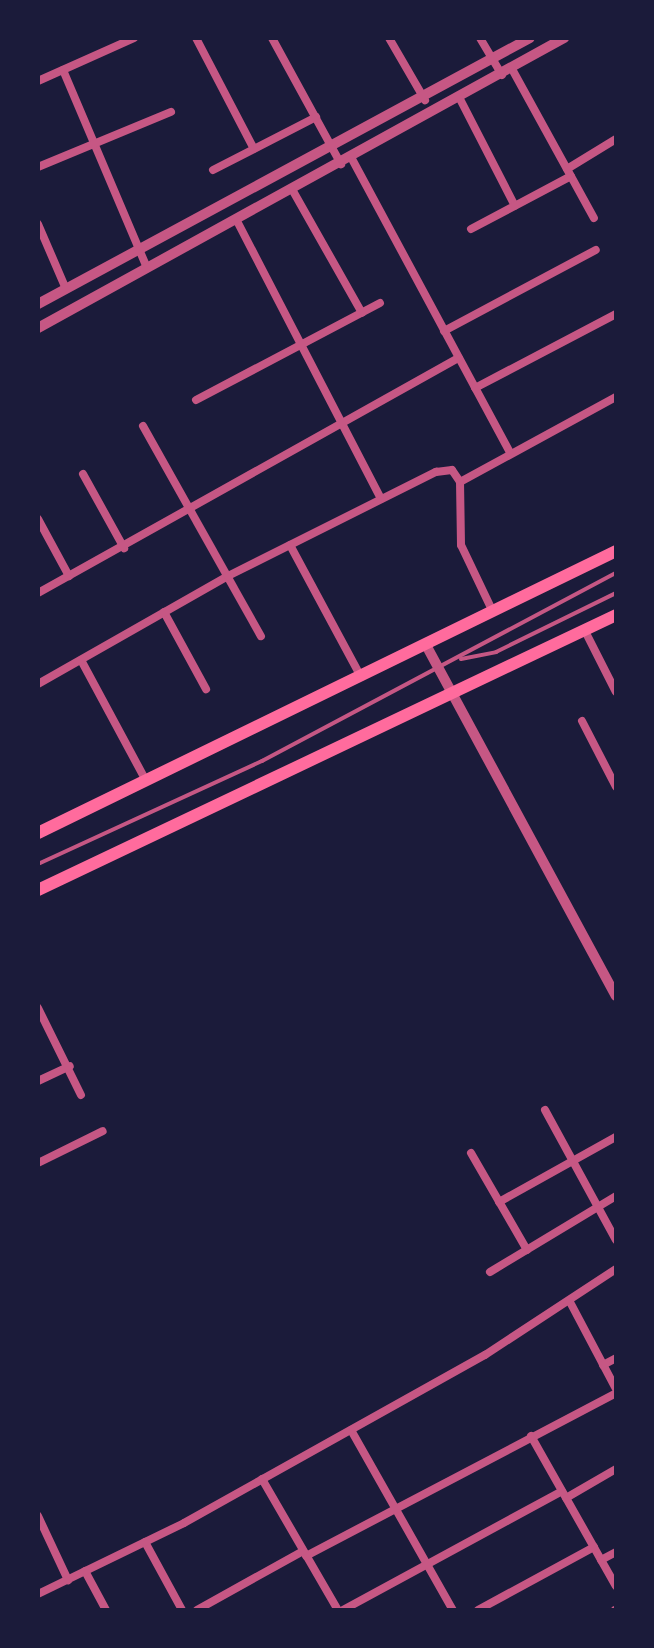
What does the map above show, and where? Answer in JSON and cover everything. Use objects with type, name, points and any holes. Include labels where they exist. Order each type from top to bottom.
[{"type":"main road","points":[[38,833],[616,551]]},
{"type":"main road","points":[[38,890],[616,615]]},
{"type":"street","points":[[38,81],[134,38]]},
{"type":"street","points":[[196,38],[254,149]]},
{"type":"street","points":[[272,38],[333,148],[347,162],[444,331],[509,451]]},
{"type":"street","points":[[389,38],[425,100]]},
{"type":"street","points":[[480,38],[493,60],[507,72],[594,218]]},
{"type":"street","points":[[38,304],[425,100],[530,38]]},
{"type":"street","points":[[38,328],[347,162],[564,38]]},
{"type":"street","points":[[63,70],[147,268]]},
{"type":"street","points":[[460,99],[515,206]]},
{"type":"street","points":[[38,167],[171,112]]},
{"type":"street","points":[[213,170],[316,117]]},
{"type":"street","points":[[471,229],[515,206],[616,139]]},
{"type":"street","points":[[293,191],[362,313]]},
{"type":"street","points":[[237,221],[381,499]]},
{"type":"street","points":[[38,224],[66,289]]},
{"type":"street","points":[[444,331],[596,250]]},
{"type":"street","points":[[196,400],[380,303]]},
{"type":"street","points":[[475,388],[616,314]]},
{"type":"street","points":[[38,593],[124,548],[341,421],[459,358]]},
{"type":"street","points":[[460,482],[509,451],[616,397]]},
{"type":"street","points":[[143,426],[261,636]]},
{"type":"street","points":[[38,684],[228,576],[442,469],[460,482]]},
{"type":"street","points":[[83,474],[124,548]]},
{"type":"street","points":[[460,482],[461,545],[493,612]]},
{"type":"street","points":[[38,519],[69,576]]},
{"type":"street","points":[[290,545],[361,677]]},
{"type":"street","points":[[164,612],[206,689]]},
{"type":"street","points":[[585,631],[616,692]]},
{"type":"street","points":[[426,645],[616,996]]},
{"type":"street","points":[[81,660],[145,779]]},
{"type":"street","points":[[582,721],[616,787]]},
{"type":"street","points":[[38,1008],[70,1066],[81,1095]]},
{"type":"street","points":[[38,1081],[70,1066]]},
{"type":"street","points":[[545,1110],[616,1240]]},
{"type":"street","points":[[38,1163],[103,1131]]},
{"type":"street","points":[[499,1202],[616,1137]]},
{"type":"street","points":[[471,1153],[527,1250]]},
{"type":"street","points":[[490,1272],[616,1196]]},
{"type":"street","points":[[38,1594],[145,1542],[351,1430],[570,1302],[616,1269]]},
{"type":"street","points":[[197,1610],[616,1391],[570,1302]]},
{"type":"street","points":[[603,1365],[616,1358]]},
{"type":"street","points":[[351,1430],[453,1610]]},
{"type":"street","points":[[531,1436],[616,1586]]},
{"type":"street","points":[[262,1479],[336,1609],[428,1566],[616,1469]]},
{"type":"street","points":[[38,1516],[68,1580]]},
{"type":"street","points":[[145,1542],[182,1610]]},
{"type":"street","points":[[478,1610],[594,1547]]},
{"type":"street","points":[[601,1560],[616,1552]]},
{"type":"street","points":[[85,1571],[106,1610]]},
{"type":"lane","points":[[38,864],[439,670],[497,631],[616,573]]},
{"type":"lane","points":[[457,660],[496,652],[616,593]]}]
